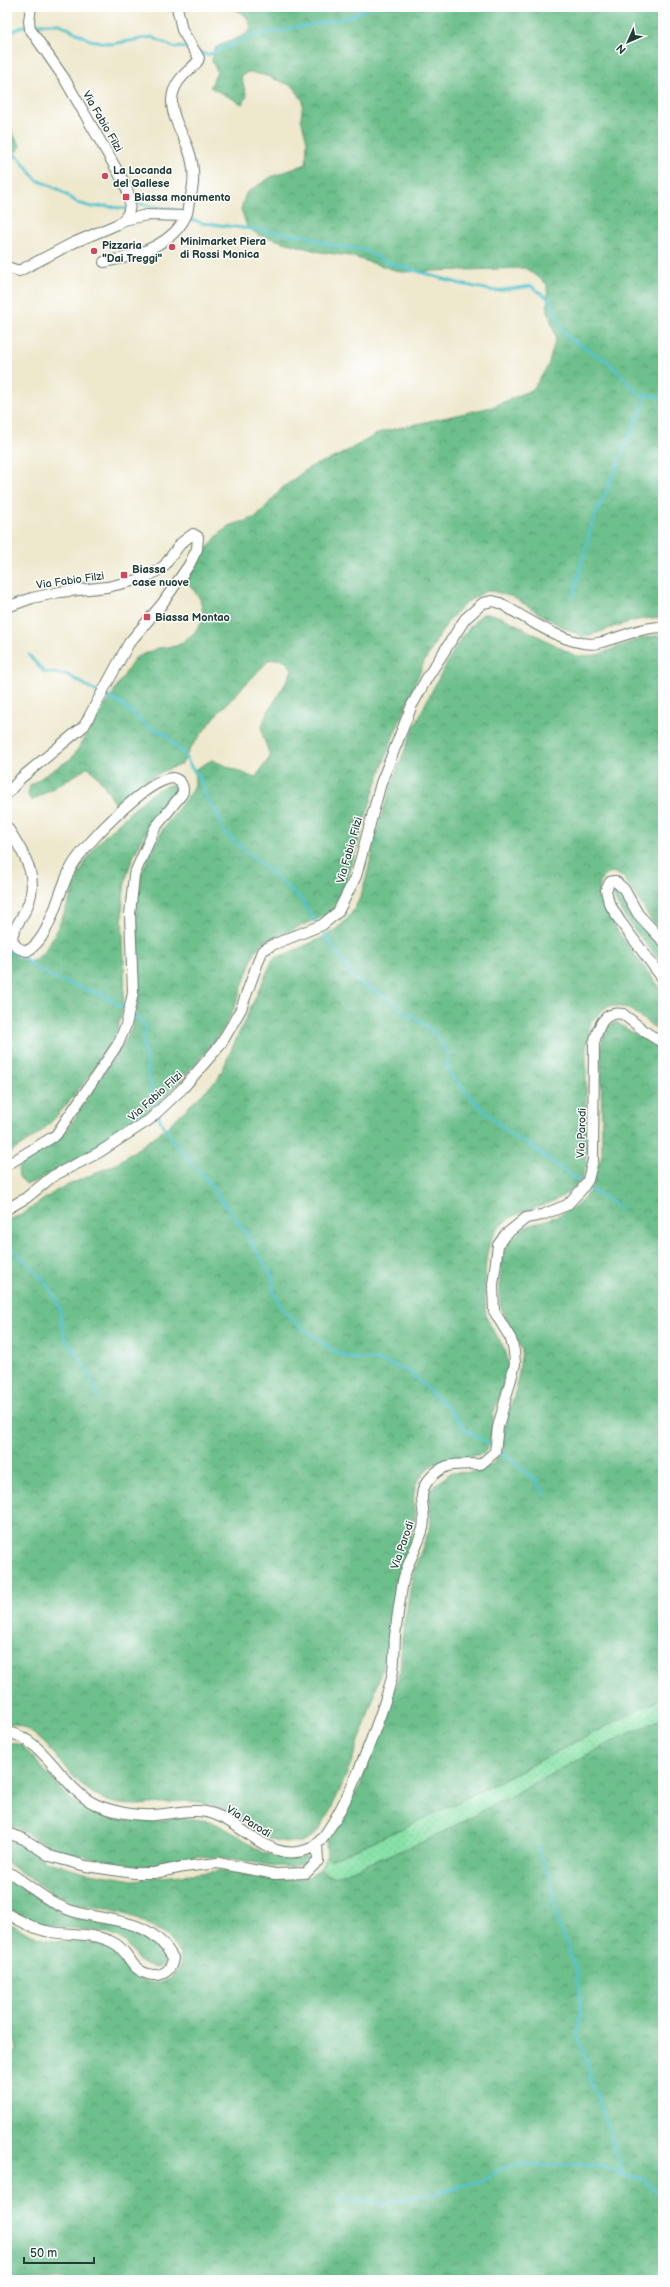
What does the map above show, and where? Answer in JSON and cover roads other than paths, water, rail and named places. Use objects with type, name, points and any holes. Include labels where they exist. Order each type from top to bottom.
[{"type":"street","name":"Via Fabio Filzi","points":[[31,7],[29,21],[32,32],[64,78],[125,184],[130,196],[130,206],[124,220]]},
{"type":"street","points":[[104,262],[126,258],[163,242],[175,231],[186,216],[194,181],[190,153],[176,120],[172,100],[177,83],[186,72],[198,62],[199,58],[182,30],[177,9]]},
{"type":"street","points":[[7,267],[19,271],[29,264],[47,258],[74,243],[124,220],[146,215],[186,216]]},
{"type":"street","name":"Via Fabio Filzi","points":[[7,607],[32,598],[60,592],[107,587],[146,578],[164,566],[187,537],[192,534],[198,537],[197,549],[189,565],[162,604],[129,643],[84,726],[21,778],[7,794]]},
{"type":"street","name":"Via Fabio Filzi","points":[[7,1209],[26,1198],[53,1176],[105,1149],[149,1120],[184,1088],[221,1044],[241,1009],[262,951],[272,945],[322,925],[338,912],[356,876],[381,783],[412,705],[456,629],[474,609],[488,602],[500,603],[568,641],[585,645],[603,642],[645,628],[663,628]]},
{"type":"street","points":[[7,827],[30,869],[32,892],[29,903],[12,936],[15,945],[19,949],[27,951],[36,944],[42,936],[60,890],[81,853],[129,804],[154,784],[176,778],[183,788],[182,794],[155,828],[134,875],[130,914],[132,992],[126,1025],[118,1044],[56,1135],[7,1165]]},
{"type":"street","points":[[663,941],[638,914],[620,884],[614,881],[610,882],[606,890],[609,903],[620,921],[663,979]]},
{"type":"street","name":"Via Parodi","points":[[7,1732],[19,1735],[32,1743],[79,1794],[96,1805],[138,1814],[152,1815],[189,1811],[213,1814],[235,1824],[256,1841],[274,1850],[302,1851],[317,1844],[323,1838],[357,1777],[392,1676],[403,1584],[407,1564],[423,1527],[422,1493],[426,1484],[434,1474],[446,1466],[457,1463],[481,1464],[495,1452],[498,1427],[515,1364],[511,1339],[494,1311],[493,1285],[498,1245],[505,1235],[526,1218],[542,1215],[567,1205],[579,1194],[588,1180],[593,1160],[594,1043],[599,1026],[603,1020],[612,1014],[623,1014],[647,1034],[663,1043]]},
{"type":"street","points":[[7,1833],[24,1839],[50,1856],[86,1866],[134,1873],[154,1873],[183,1867],[218,1863],[275,1874],[306,1873],[318,1861],[317,1844]]},
{"type":"street","points":[[7,1871],[48,1899],[72,1911],[136,1925],[165,1946],[173,1958],[173,1964],[167,1972],[160,1975],[149,1974],[136,1969],[116,1944],[102,1938],[35,1928],[7,1914]]},
{"type":"waterway","points":[[199,52],[207,55],[256,35],[347,18],[371,7]]},
{"type":"waterway","points":[[7,34],[24,26],[37,24],[60,24],[90,40],[112,44],[152,37],[173,47],[189,48]]},
{"type":"waterway","points":[[7,149],[19,158],[37,180],[58,189],[78,203],[92,207],[106,206],[126,209]]},
{"type":"waterway","points":[[135,203],[181,211]]},
{"type":"waterway","points":[[190,219],[203,223],[307,236],[329,245],[365,250],[386,262],[461,284],[495,291],[531,286],[550,300],[564,333],[571,339],[607,361],[639,394],[663,397]]},
{"type":"waterway","points":[[573,597],[591,527],[647,396]]},
{"type":"waterway","points":[[29,655],[44,672],[68,675],[104,696],[119,702],[147,726],[166,734],[175,747],[183,752],[191,767],[200,777],[206,797],[218,815],[224,832],[300,898],[352,975],[363,985],[393,1001],[406,1014],[412,1015],[430,1029],[442,1043],[448,1056],[447,1067],[455,1079],[477,1104],[514,1137],[527,1143],[581,1183],[621,1208]]},
{"type":"waterway","points":[[7,950],[24,958],[40,971],[61,981],[106,996],[127,1011]]},
{"type":"waterway","points":[[131,1014],[141,1021],[146,1028],[143,1043],[152,1094],[160,1120],[175,1144],[206,1179],[244,1230],[272,1276],[274,1293],[281,1307],[304,1330],[336,1352],[355,1359],[377,1360],[407,1370],[446,1406],[466,1430],[494,1447]]},
{"type":"waterway","points":[[7,1244],[34,1270],[52,1291],[59,1306],[64,1336],[87,1370],[98,1396]]},
{"type":"waterway","points":[[498,1450],[537,1481],[545,1495]]},
{"type":"waterway","points":[[537,1847],[552,1882],[556,1915],[576,1971],[580,1999],[580,2025],[577,2037],[589,2066],[591,2081],[609,2129],[623,2175]]},
{"type":"waterway","points":[[339,2199],[382,2203],[435,2193],[484,2180],[503,2168],[526,2164],[537,2166],[595,2164],[607,2167],[623,2175],[643,2179],[663,2199]]},
{"type":"place","name":"La Locanda del Gallese","points":[[105,176]]},
{"type":"place","name":"Biassa monumento","points":[[126,197]]},
{"type":"place","name":"Minimarket Piera di Rossi Monica","points":[[172,247]]},
{"type":"place","name":"Pizzaria \"Dai Treggi\"","points":[[94,251]]},
{"type":"place","name":"Biassa case nuove","points":[[124,575]]},
{"type":"place","name":"Biassa Montao","points":[[147,617]]}]
